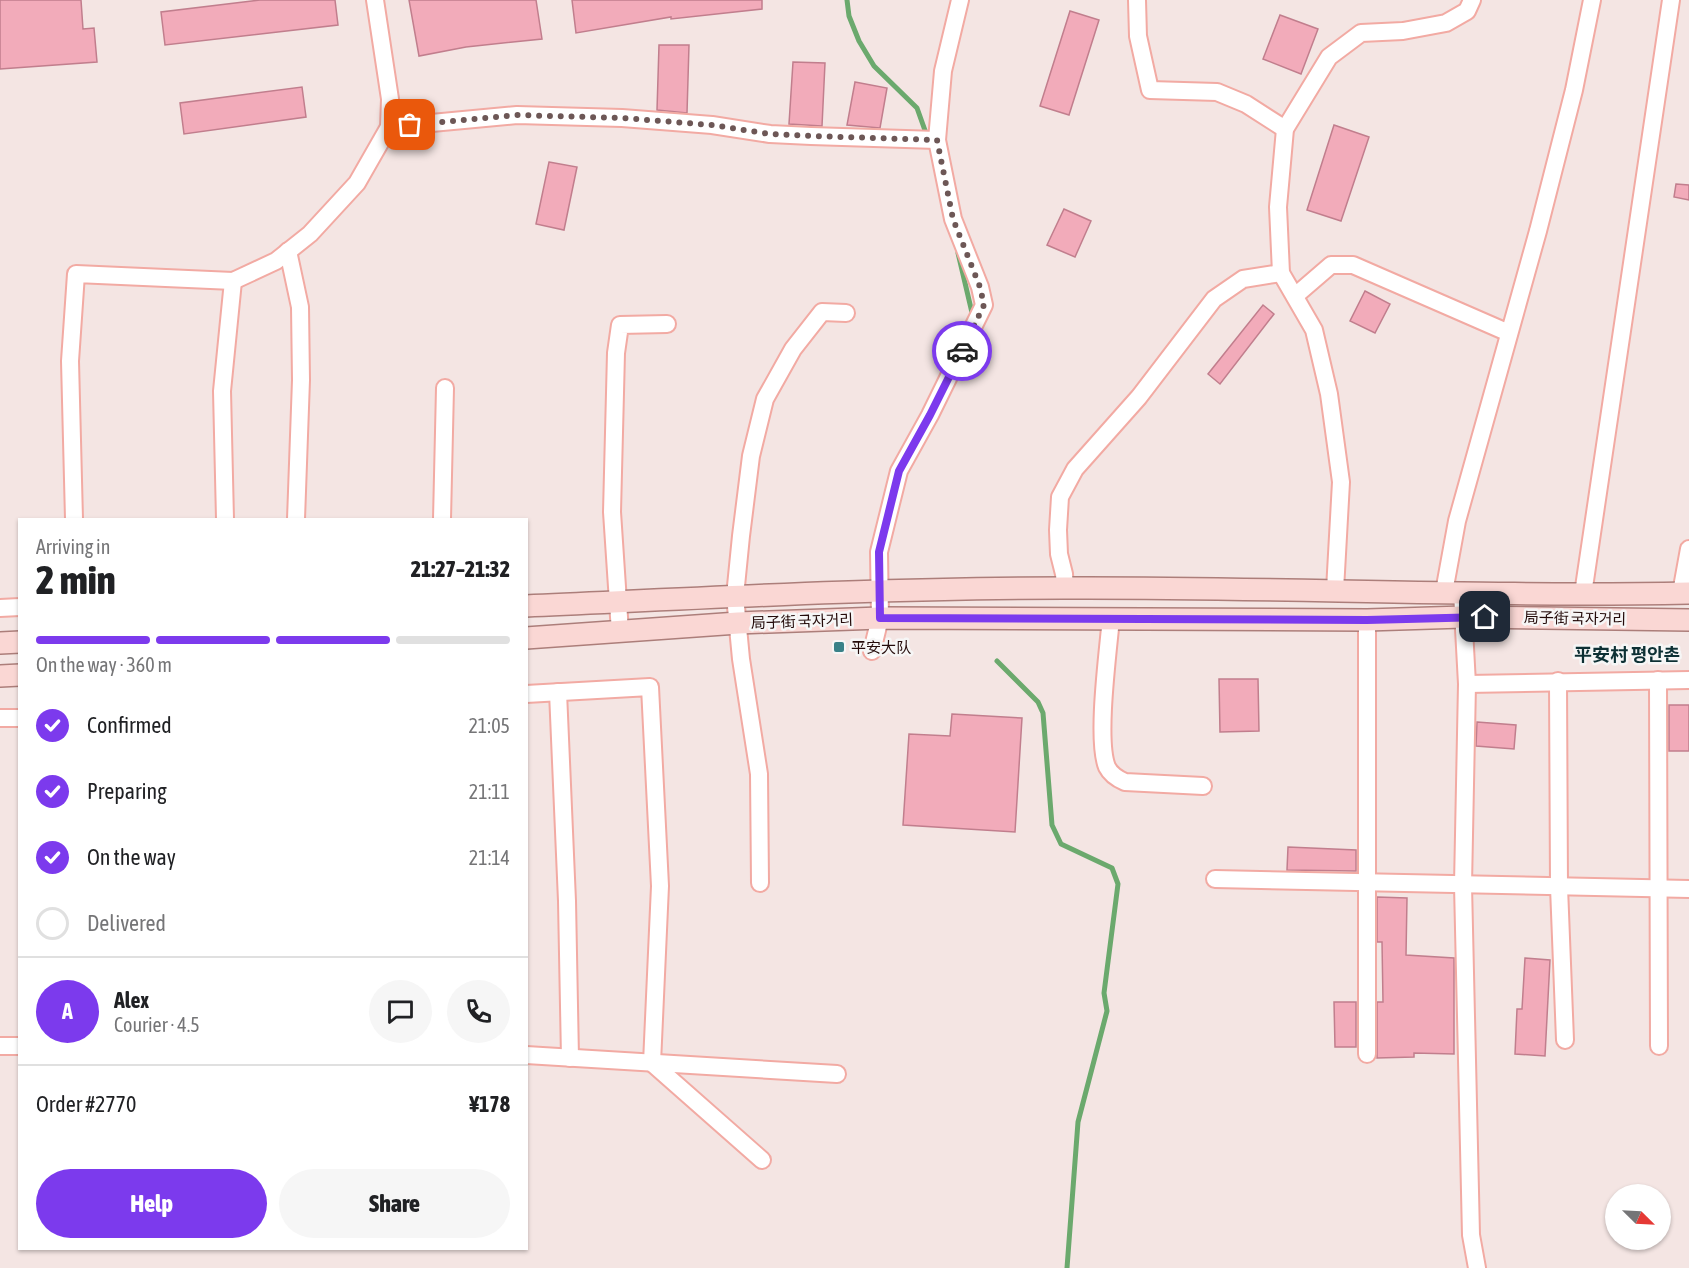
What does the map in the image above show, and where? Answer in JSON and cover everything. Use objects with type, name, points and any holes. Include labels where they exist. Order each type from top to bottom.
[{"type":"main road","name":"局子街 국자거리","points":[[528,606],[878,590],[1065,588],[1583,594],[1685,593]]},
{"type":"main road","name":"局子街 국자거리","points":[[528,638],[738,623],[880,618],[1367,620],[1463,616],[1689,620]]},
{"type":"main road","points":[[0,644],[18,642]]},
{"type":"main road","points":[[0,676],[18,675]]},
{"type":"street","points":[[74,518],[70,361],[76,274],[233,281],[276,261],[310,234],[357,183],[389,128],[390,99],[375,0]]},
{"type":"street","points":[[872,651],[880,618],[879,552],[899,471],[930,415],[984,305],[980,287],[953,219],[929,140],[960,0]]},
{"type":"street","points":[[1137,0],[1138,36],[1150,90],[1217,92],[1246,104],[1285,129]]},
{"type":"street","points":[[1335,590],[1341,482],[1329,394],[1314,330],[1281,273],[1278,207],[1285,129],[1329,57],[1361,33],[1403,31],[1446,23],[1467,11],[1472,0]]},
{"type":"street","points":[[1477,1268],[1471,1235],[1463,885],[1467,684],[1463,616],[1453,592],[1457,521],[1572,100],[1592,0]]},
{"type":"street","points":[[1583,594],[1671,0]]},
{"type":"street","points":[[389,128],[517,115],[622,118],[712,125],[770,134],[929,140]]},
{"type":"street","points":[[288,251],[300,307],[301,380],[296,518]]},
{"type":"street","points":[[1295,296],[1331,266],[1353,266],[1509,333]]},
{"type":"street","points":[[1065,588],[1059,554],[1060,497],[1075,469],[1139,397],[1214,299],[1243,279],[1281,273]]},
{"type":"street","points":[[225,518],[222,391],[233,281]]},
{"type":"street","points":[[760,883],[759,774],[741,659],[735,596],[751,456],[765,399],[793,349],[822,312],[846,313]]},
{"type":"street","points":[[620,632],[612,512],[616,353],[620,325],[666,324]]},
{"type":"street","points":[[442,518],[445,388]]},
{"type":"street","points":[[1685,593],[1689,549]]},
{"type":"street","points":[[0,608],[18,607]]},
{"type":"street","points":[[1111,618],[1102,734],[1107,766],[1117,778],[1125,782],[1203,786]]},
{"type":"street","points":[[1367,620],[1368,1054]]},
{"type":"street","points":[[1658,680],[1659,1047]]},
{"type":"street","points":[[1467,684],[1689,680]]},
{"type":"street","points":[[1558,681],[1559,887],[1564,1040]]},
{"type":"street","points":[[528,694],[650,687],[660,886],[652,1063]]},
{"type":"street","points":[[558,693],[567,901],[570,1058]]},
{"type":"street","points":[[0,718],[18,718]]},
{"type":"street","points":[[1215,879],[1689,889]]},
{"type":"street","points":[[0,1046],[18,1046]]},
{"type":"street","points":[[528,1055],[837,1074]]},
{"type":"street","points":[[652,1063],[762,1160]]},
{"type":"building","points":[[0,0],[81,0],[83,29],[94,28],[97,62],[0,69]]},
{"type":"building","points":[[260,0],[335,0],[338,25],[165,45],[161,12]]},
{"type":"building","points":[[409,0],[536,0],[542,39],[466,47],[419,56]]},
{"type":"building","points":[[572,0],[762,0],[762,9],[671,19],[671,17],[576,33]]},
{"type":"building","points":[[1070,11],[1099,20],[1069,115],[1040,106]]},
{"type":"building","points":[[1280,15],[1318,29],[1301,74],[1263,59]]},
{"type":"building","points":[[659,45],[689,45],[687,113],[657,110]]},
{"type":"building","points":[[793,62],[825,63],[822,126],[789,124]]},
{"type":"building","points":[[855,82],[887,88],[880,128],[847,125]]},
{"type":"building","points":[[302,87],[306,117],[184,134],[180,103]]},
{"type":"building","points":[[1334,125],[1369,137],[1341,221],[1307,210]]},
{"type":"building","points":[[549,162],[577,167],[564,230],[536,224]]},
{"type":"building","points":[[1676,184],[1689,185],[1689,200],[1674,197]]},
{"type":"building","points":[[1064,209],[1091,221],[1075,257],[1047,245]]},
{"type":"building","points":[[1365,291],[1390,304],[1375,333],[1350,321]]},
{"type":"building","points":[[1263,305],[1274,314],[1220,384],[1208,374]]},
{"type":"building","points":[[1219,679],[1258,679],[1259,731],[1220,732]]},
{"type":"building","points":[[1669,705],[1689,705],[1689,751],[1669,751]]},
{"type":"building","points":[[952,714],[1022,718],[1015,832],[903,825],[909,734],[950,736]]},
{"type":"building","points":[[1477,722],[1516,725],[1514,749],[1476,746]]},
{"type":"building","points":[[1288,847],[1356,850],[1356,871],[1287,870]]},
{"type":"building","points":[[1377,897],[1407,898],[1406,955],[1454,958],[1454,1054],[1414,1053],[1414,1057],[1377,1058],[1377,1002],[1383,1002],[1382,942],[1377,942]]},
{"type":"building","points":[[1525,958],[1550,960],[1545,1056],[1515,1054],[1517,1009],[1522,1009]]},
{"type":"building","points":[[1334,1002],[1356,1002],[1356,1047],[1335,1047]]},
{"type":"waterway","points":[[847,0],[849,16],[859,41],[874,66],[917,108],[927,136]]},
{"type":"waterway","points":[[958,253],[973,317]]},
{"type":"waterway","points":[[997,661],[1038,702],[1043,713],[1052,825],[1061,844],[1112,868],[1118,884],[1104,993],[1107,1011],[1078,1122],[1067,1268]]},
{"type":"way so far","points":[[410,125],[517,115],[622,118],[712,125],[770,134],[937,140],[953,219],[980,287],[984,305],[962,351]]},
{"type":"place","name":"平安大队","points":[[839,647]]},
{"type":"district","name":"平安村 평안촌","points":[[1627,654]]},
{"type":"route","points":[[962,351],[899,471],[879,552],[880,618],[1367,620],[1485,617]]}]
